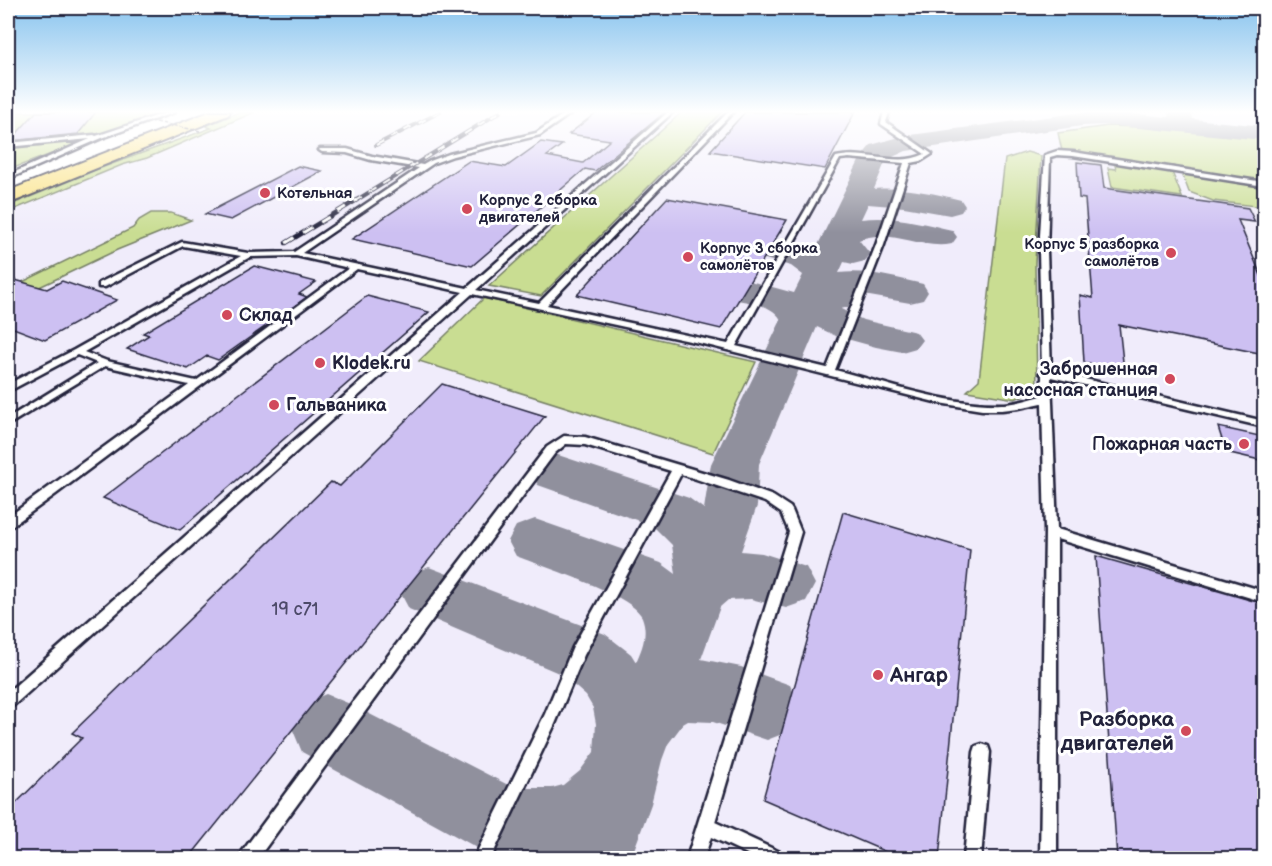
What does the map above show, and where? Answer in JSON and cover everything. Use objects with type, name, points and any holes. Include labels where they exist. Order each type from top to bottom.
[{"type":"main road","points":[[8,187],[96,152]]},
{"type":"main road","points":[[8,198],[121,152]]},
{"type":"lane","points":[[8,177],[65,152]]},
{"type":"lane","points":[[354,152],[424,167]]},
{"type":"lane","points":[[296,254],[424,167],[458,152]]},
{"type":"lane","points":[[8,701],[625,152]]},
{"type":"lane","points":[[541,306],[586,256],[692,152]]},
{"type":"lane","points":[[730,348],[838,158],[854,156],[908,162],[929,154],[927,152]]},
{"type":"lane","points":[[1049,858],[1051,532],[1042,251],[1047,156],[1057,153],[1073,154],[1264,184]]},
{"type":"lane","points":[[830,372],[880,245],[908,162]]},
{"type":"lane","points":[[102,285],[182,244],[248,255],[296,254],[541,306],[976,405],[1012,406],[1047,398]]},
{"type":"lane","points":[[8,388],[78,352],[248,255]]},
{"type":"lane","points":[[8,523],[163,411],[355,267]]},
{"type":"lane","points":[[78,352],[104,363],[197,384]]},
{"type":"lane","points":[[8,422],[104,363]]},
{"type":"lane","points":[[1045,374],[1264,424]]},
{"type":"lane","points":[[248,858],[337,733],[552,450],[564,440],[573,439],[678,469],[769,499],[786,510],[795,532],[696,858]]},
{"type":"lane","points":[[482,858],[550,719],[578,652],[678,469]]},
{"type":"lane","points":[[1051,532],[1241,587],[1264,596]]},
{"type":"lane","points":[[972,858],[982,752]]},
{"type":"lane","points":[[705,826],[774,858]]},
{"type":"shaded area","points":[[160,152],[1264,152],[1264,858],[8,858],[8,212],[122,165]]},
{"type":"green space","points":[[8,152],[56,152],[8,170]]},
{"type":"green space","points":[[144,152],[160,152],[122,165],[8,212],[8,206]]},
{"type":"green space","points":[[637,152],[682,152],[541,296],[489,286]]},
{"type":"green space","points":[[1026,152],[1041,156],[1035,263],[1037,389],[1015,399],[967,391],[979,380],[1005,159]]},
{"type":"green space","points":[[1071,152],[1264,152],[1264,182]]},
{"type":"green space","points":[[1114,162],[1162,168],[1172,172],[1182,197],[1112,187],[1108,168],[1116,169]]},
{"type":"green space","points":[[1181,171],[1264,187],[1264,207],[1213,201],[1189,192]]},
{"type":"green space","points":[[151,213],[171,213],[191,220],[117,250],[8,302],[8,289],[133,228],[139,220]]},
{"type":"green space","points":[[484,298],[756,362],[713,453],[419,361]]},
{"type":"building","name":"Корпус 2 сборка двигателей","points":[[526,152],[552,152],[547,156],[583,163],[595,152],[617,152],[595,171],[585,169],[472,266],[352,239],[469,161],[506,167]]},
{"type":"building","points":[[719,152],[834,152],[825,169]]},
{"type":"building","name":"Корпус 5 разборка самолётов","points":[[1077,162],[1101,165],[1104,188],[1248,208],[1255,222],[1238,220],[1264,283],[1264,354],[1119,325],[1124,371],[1084,362],[1080,295],[1093,298],[1085,199],[1079,198]]},
{"type":"building","name":"Котельная","points":[[298,166],[322,171],[231,220],[205,214]]},
{"type":"building","name":"Корпус 3 сборка самолётов","points":[[667,198],[787,220],[721,329],[577,295]]},
{"type":"building","name":"Склад","points":[[254,266],[316,282],[299,294],[307,297],[218,360],[207,356],[188,369],[127,349],[149,335],[143,333]]},
{"type":"building","points":[[8,278],[47,289],[62,281],[117,300],[45,340],[8,326]]},
{"type":"building","name":"Гальваника","points":[[367,296],[429,312],[180,530],[103,498]]},
{"type":"building","points":[[442,384],[545,416],[189,858],[8,858],[8,811],[82,738],[72,733],[331,482],[340,486]]},
{"type":"building","name":"Пожарная часть","points":[[1218,427],[1264,437],[1264,461],[1226,452]]},
{"type":"building","name":"Ангар","points":[[843,512],[970,550],[939,858],[900,858],[763,799]]},
{"type":"building","name":"Разборка двигателей","points":[[1096,556],[1264,604],[1264,858],[1117,858]]},
{"type":"taxiway","points":[[821,274],[874,157],[879,152]]},
{"type":"taxiway","points":[[876,197],[904,198],[950,206]]},
{"type":"taxiway","points":[[853,254],[838,238],[863,229],[876,227],[902,229],[941,237]]},
{"type":"taxiway","points":[[773,251],[808,261],[821,274]]},
{"type":"taxiway","points":[[812,295],[821,274]]},
{"type":"taxiway","points":[[821,274],[831,286]]},
{"type":"taxiway","points":[[831,286],[860,283],[910,292]]},
{"type":"taxiway","points":[[812,295],[831,286]]},
{"type":"taxiway","points":[[831,286],[842,297]]},
{"type":"taxiway","points":[[750,292],[786,303],[800,320]]},
{"type":"taxiway","points":[[800,320],[811,296]]},
{"type":"taxiway","points":[[811,296],[818,308]]},
{"type":"taxiway","points":[[818,308],[824,306]]},
{"type":"taxiway","points":[[800,320],[806,314],[818,308]]},
{"type":"taxiway","points":[[818,308],[826,316],[849,328],[902,340]]},
{"type":"taxiway","points":[[705,573],[731,506],[735,464],[800,320]]},
{"type":"taxiway","points":[[555,472],[671,512],[686,524],[696,538],[700,546],[705,573]]},
{"type":"taxiway","points":[[535,541],[641,580],[658,593],[671,613],[676,642]]},
{"type":"taxiway","points":[[642,724],[705,573]]},
{"type":"taxiway","points":[[698,591],[718,578],[740,574],[786,584]]},
{"type":"taxiway","points":[[429,592],[583,654],[608,675],[623,699],[630,724],[627,759]]},
{"type":"taxiway","points":[[642,724],[660,702],[672,694],[685,690],[699,689],[727,694],[767,708]]},
{"type":"taxiway","points":[[627,759],[642,724]]},
{"type":"taxiway","points":[[326,728],[509,825],[552,825],[590,810],[606,797],[627,759]]},
{"type":"taxiway","points":[[593,858],[624,776],[627,759]]},
{"type":"railway","points":[[355,201],[434,152]]},
{"type":"railway","points":[[286,243],[357,200]]},
{"type":"place","name":"Котельная","points":[[265,193]]},
{"type":"place","name":"Корпус 2 сборка двигателей","points":[[467,209]]},
{"type":"place","name":"Корпус 5 разборка самолётов","points":[[1171,253]]},
{"type":"place","name":"Корпус 3 сборка самолётов","points":[[688,257]]},
{"type":"place","name":"Склад","points":[[227,315]]},
{"type":"place","name":"Klodek.ru","points":[[320,363]]},
{"type":"place","name":"Заброшенная насосная станция","points":[[1170,379]]},
{"type":"place","name":"Гальваника","points":[[274,405]]},
{"type":"place","name":"Пожарная часть","points":[[1244,444]]},
{"type":"place","name":"Ангар","points":[[878,675]]},
{"type":"place","name":"Разборка двигателей","points":[[1186,731]]}]
